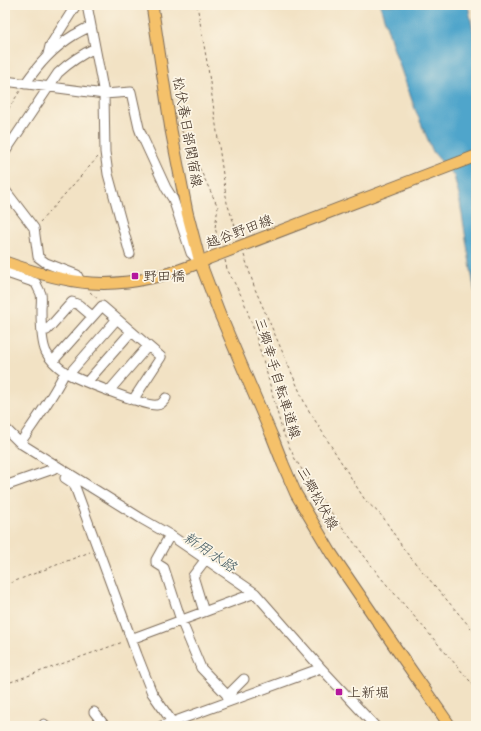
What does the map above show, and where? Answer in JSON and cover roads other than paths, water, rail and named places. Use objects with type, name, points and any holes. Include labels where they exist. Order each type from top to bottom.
[{"type":"main road","name":"松伏春日部関宿線","points":[[152,5],[171,130],[187,212],[203,261]]},
{"type":"main road","name":"越谷野田線","points":[[8,264],[64,280],[80,282],[102,284],[133,282],[149,279],[203,261],[476,156]]},
{"type":"main road","name":"三郷松伏線","points":[[203,261],[242,366],[296,494],[331,553],[450,726]]},
{"type":"street","points":[[47,56],[50,46],[75,7],[64,5]]},
{"type":"street","points":[[87,5],[104,94],[105,152],[108,174],[130,254]]},
{"type":"street","points":[[64,25],[76,34]]},
{"type":"street","points":[[25,84],[38,65],[47,56],[68,39],[87,28],[92,27]]},
{"type":"street","points":[[5,152],[58,73],[80,55],[95,48]]},
{"type":"street","points":[[5,81],[104,94],[131,92],[139,128],[166,188],[173,199],[191,253],[203,261]]},
{"type":"street","points":[[5,190],[34,228],[38,257],[46,263],[74,273],[77,275],[80,282]]},
{"type":"street","points":[[8,264],[10,274],[36,283],[41,295],[44,345],[47,354],[53,362],[67,373],[133,400],[156,406],[166,398]]},
{"type":"street","points":[[42,331],[47,330],[72,302],[79,305],[92,316]]},
{"type":"street","points":[[53,362],[102,306],[161,357],[133,400]]},
{"type":"street","points":[[20,443],[61,379],[117,319]]},
{"type":"street","points":[[87,382],[131,332]]},
{"type":"street","points":[[110,391],[148,346]]},
{"type":"street","points":[[5,428],[20,443],[74,484],[136,655],[152,694],[174,724]]},
{"type":"street","points":[[5,486],[54,468]]},
{"type":"street","points":[[54,468],[170,535],[255,593],[318,668],[375,726]]},
{"type":"street","points":[[170,535],[156,560],[156,563],[164,568],[181,620],[201,668],[228,699]]},
{"type":"street","points":[[204,612],[192,576],[206,559]]},
{"type":"street","points":[[131,639],[255,593]]},
{"type":"street","points":[[162,726],[174,724],[228,699],[318,668]]},
{"type":"street","points":[[228,699],[244,679]]},
{"type":"street","points":[[94,712],[105,726]]},
{"type":"water","points":[[380,5],[468,5],[476,46],[476,300],[459,196],[454,176],[433,152],[415,109]]},
{"type":"waterway","name":"新用水路","points":[[79,485],[95,495]]},
{"type":"place","name":"野田橋","points":[[135,276]]},
{"type":"place","name":"上新堀","points":[[339,692]]}]
